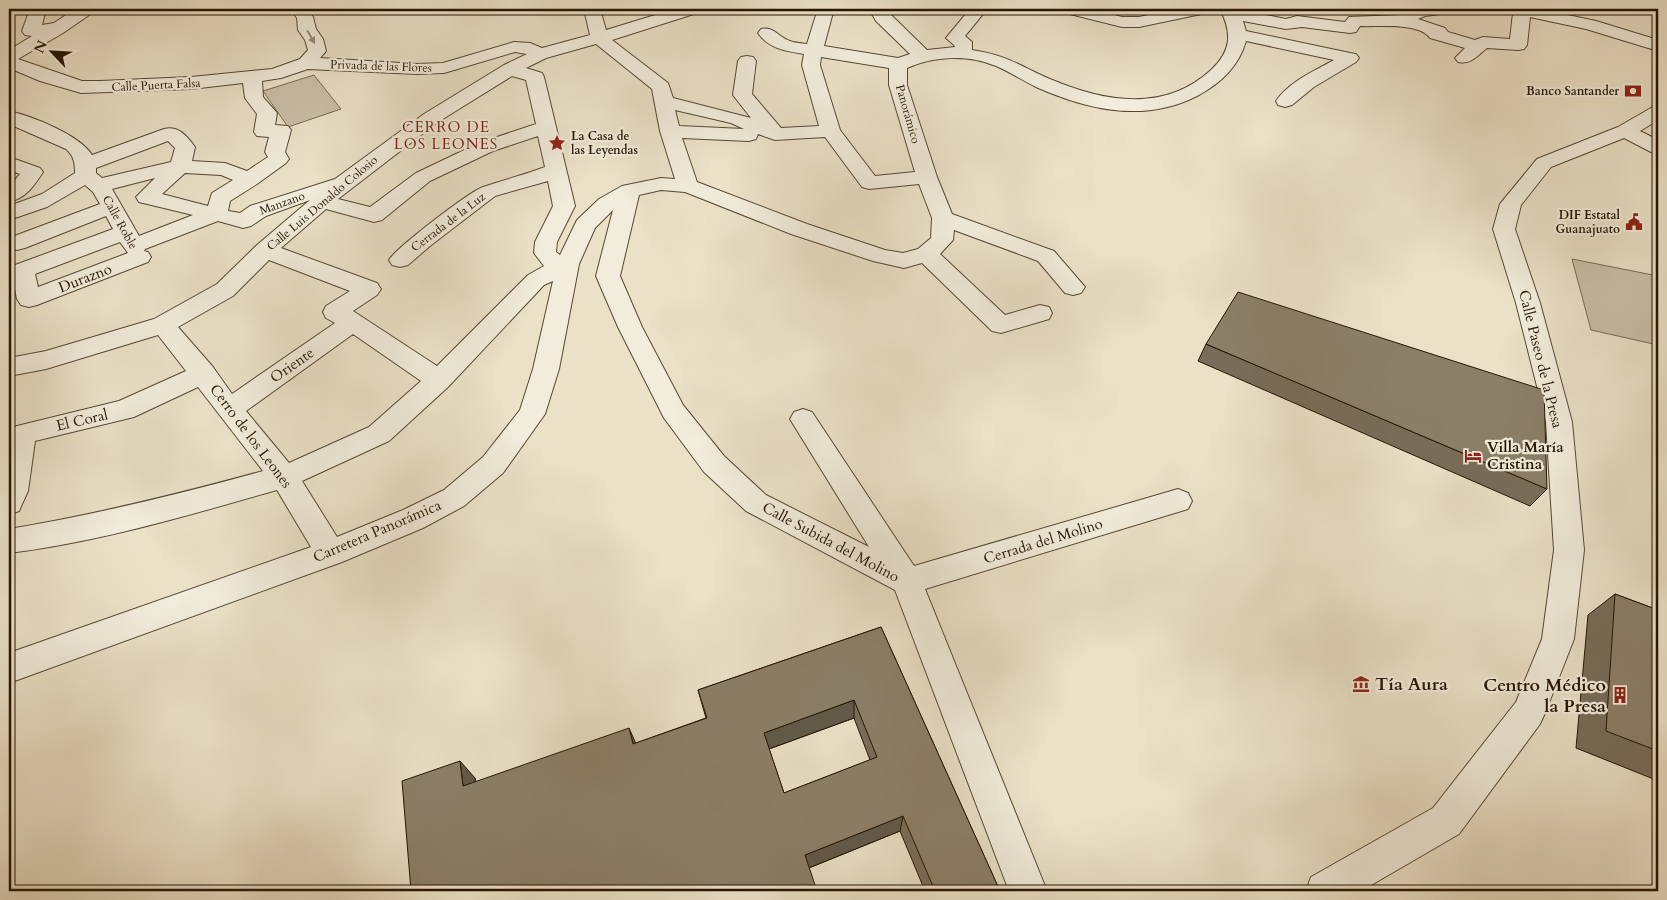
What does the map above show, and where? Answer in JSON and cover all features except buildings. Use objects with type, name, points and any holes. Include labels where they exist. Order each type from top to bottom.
[{"type":"street","points":[[38,9],[31,31],[57,29]]},
{"type":"street","points":[[9,56],[57,29],[86,9]]},
{"type":"street","points":[[298,9],[305,17],[307,30],[314,39],[317,51],[306,63]]},
{"type":"street","points":[[592,9],[599,38],[661,87],[670,131],[688,186]]},
{"type":"street","name":"Calle Luis Donaldo Colosio","points":[[9,367],[46,360],[163,325],[225,290],[265,250],[324,202],[347,180],[431,118],[510,69],[540,54],[579,44],[691,9]]},
{"type":"street","points":[[805,9],[826,12],[814,50],[812,65],[830,131],[869,183],[927,177]]},
{"type":"street","points":[[877,9],[882,17],[922,55]]},
{"type":"street","points":[[964,54],[963,42],[955,38],[979,9]]},
{"type":"street","points":[[1072,9],[1151,20],[1200,9]]},
{"type":"street","points":[[1229,11],[1286,24],[1298,21],[1350,28],[1356,21],[1388,22],[1404,20],[1421,11],[1441,9]]},
{"type":"street","points":[[1464,58],[1483,42],[1518,44],[1520,9],[1590,25],[1658,46]]},
{"type":"street","points":[[1229,11],[1238,25],[1239,35],[1350,58],[1307,83],[1285,101]]},
{"type":"street","points":[[1404,20],[1439,32],[1436,34],[1480,46]]},
{"type":"street","points":[[767,33],[773,40],[787,46],[900,64]]},
{"type":"street","name":"Panorámico","points":[[926,254],[942,240],[943,218],[927,177],[898,85],[898,69],[900,64],[922,55],[942,52],[964,54],[999,60],[1040,81],[1095,102],[1126,106],[1154,106],[1181,98],[1219,74],[1229,59],[1239,35]]},
{"type":"street","name":"Privada de las Flores","points":[[306,63],[417,69],[444,68],[552,36],[562,36],[579,44]]},
{"type":"street","points":[[514,46],[530,48],[540,54]]},
{"type":"street","points":[[747,60],[742,94],[775,134]]},
{"type":"street","name":"Calle Puerta Falsa","points":[[9,62],[47,77],[81,87],[191,84],[275,74],[306,63]]},
{"type":"street","points":[[510,69],[535,77],[564,206],[546,242],[545,253],[552,261],[568,264]]},
{"type":"street","points":[[217,214],[220,198],[250,180],[279,159],[275,152],[281,130],[264,132],[267,112],[254,98],[252,77]]},
{"type":"street","points":[[664,102],[736,119],[775,134]]},
{"type":"street","name":"Calle Paseo de la Presa","points":[[1325,891],[1446,821],[1528,713],[1558,640],[1570,550],[1559,422],[1528,304],[1504,229],[1511,204],[1544,162],[1625,131],[1658,112]]},
{"type":"street","points":[[9,117],[54,135],[78,148],[89,175]]},
{"type":"street","points":[[324,202],[374,215],[423,177],[486,147],[547,127]]},
{"type":"street","points":[[670,131],[759,135],[830,131]]},
{"type":"street","points":[[1625,131],[1658,148]]},
{"type":"street","points":[[9,213],[46,201],[69,189],[89,175],[171,133],[182,156]]},
{"type":"street","points":[[89,175],[182,156],[225,168],[250,180]]},
{"type":"street","name":"Manzano","points":[[182,156],[147,197],[243,221],[258,211],[347,180]]},
{"type":"street","points":[[9,163],[33,172],[20,189],[9,196]]},
{"type":"street","name":"Cerrada de la Luz","points":[[400,260],[422,241],[488,192],[526,182],[556,170]]},
{"type":"street","name":"Calle Roble","points":[[89,175],[102,189],[137,252]]},
{"type":"street","points":[[629,190],[661,184],[688,186],[799,229],[881,256],[904,261],[926,254],[1001,325],[1040,313]]},
{"type":"street","name":"Carretera Panorámica","points":[[9,668],[331,553],[413,519],[454,498],[493,465],[532,414],[546,369],[568,264],[585,224],[606,204],[629,190]]},
{"type":"street","name":"Calle Subida del Molino","points":[[629,190],[608,276],[630,327],[673,410],[714,464],[756,503],[907,581],[1028,891]]},
{"type":"street","points":[[17,243],[111,207]]},
{"type":"street","name":"Durazno","points":[[29,299],[137,252],[217,214]]},
{"type":"street","points":[[943,218],[1046,256],[1073,287]]},
{"type":"street","points":[[555,221],[585,224]]},
{"type":"street","points":[[265,250],[369,288],[335,312],[439,380]]},
{"type":"street","points":[[9,541],[72,530],[170,508],[284,477],[380,434],[439,380],[536,280],[568,264]]},
{"type":"street","name":"Oriente","points":[[231,408],[353,322]]},
{"type":"street","name":"Cerro de los Leones","points":[[163,325],[204,374],[284,477],[331,553]]},
{"type":"street","name":"El Coral","points":[[9,503],[14,491],[22,434],[125,410],[204,374]]},
{"type":"street","points":[[803,419],[907,581]]},
{"type":"street","name":"Cerrada del Molino","points":[[907,581],[1178,501]]},
{"type":"shaded area","points":[[314,75],[341,109],[288,127],[263,91]]},
{"type":"shaded area","points":[[1572,259],[1658,276],[1658,345],[1591,330]]},
{"type":"place","name":"Banco Santander","points":[[1633,91]]},
{"type":"place","name":"La Casa de las Leyendas","points":[[557,143]]},
{"type":"place","name":"DIF Estatal Guanajuato","points":[[1634,222]]},
{"type":"place","name":"Villa María Cristina","points":[[1473,456]]},
{"type":"place","name":"Tía Aura","points":[[1361,684]]},
{"type":"place","name":"Centro Médico la Presa","points":[[1620,695]]},
{"type":"district","name":"CERRO DE LOS LEONES","points":[[446,136]]}]
